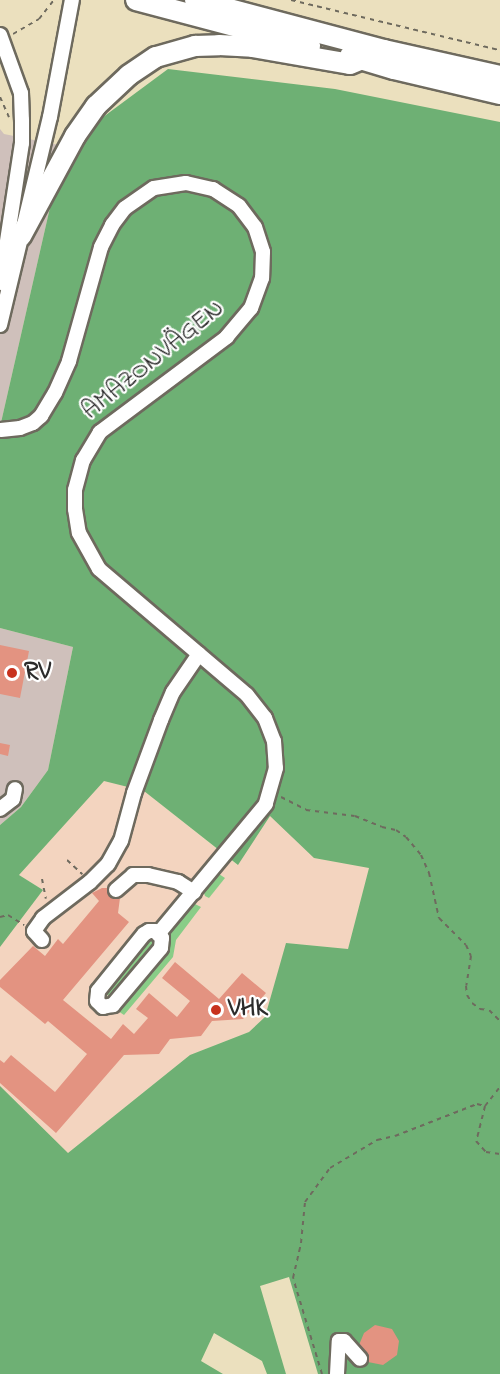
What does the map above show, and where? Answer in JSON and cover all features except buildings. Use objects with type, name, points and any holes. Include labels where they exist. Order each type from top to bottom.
[{"type":"highway","points":[[136,0],[500,94]]},
{"type":"highway","points":[[195,0],[384,50],[500,76]]},
{"type":"highway","points":[[21,236],[75,136],[96,106],[129,75],[156,57],[195,46],[219,45],[252,47],[350,64],[362,59]]},
{"type":"street","points":[[1,319],[55,93],[72,0]]},
{"type":"street","points":[[1,319],[4,261],[22,143],[21,93],[5,35]]},
{"type":"street","name":"AMAZONVÄGEN","points":[[0,427],[20,428],[33,423],[41,416],[55,393],[69,361],[101,247],[114,221],[132,201],[154,188],[186,183],[213,189],[239,206],[255,227],[263,252],[262,278],[251,308],[227,337],[100,432],[83,460],[75,490],[75,509],[79,532],[95,564],[110,580],[247,695],[267,722],[276,758],[271,793],[260,812],[158,934]]},
{"type":"street","points":[[38,936],[43,918],[85,887],[108,864],[121,841],[134,792],[173,692],[199,654]]},
{"type":"street","points":[[0,809],[13,799],[15,789]]},
{"type":"street","points":[[116,890],[134,875],[148,875],[178,882],[194,892]]},
{"type":"street","name":"AMAZONVÄGEN","points":[[155,931],[158,934],[162,938],[161,948],[113,1005],[103,1007],[97,1000],[98,991],[144,934],[155,931]]},
{"type":"street","points":[[336,1374],[339,1341],[345,1341],[360,1359]]},
{"type":"path","points":[[5,35],[39,19],[54,0]]},
{"type":"path","points":[[291,0],[500,50]]},
{"type":"path","points":[[0,97],[10,124]]},
{"type":"path","points":[[271,793],[306,810],[355,816],[396,830],[406,837],[421,855],[429,873],[439,918],[466,945],[471,956],[466,986],[467,995],[472,1003],[480,1009],[489,1010],[500,1021]]},
{"type":"path","points":[[67,860],[78,870]]},
{"type":"path","points":[[42,879],[45,897],[53,910]]},
{"type":"path","points":[[0,916],[8,915],[38,936]]},
{"type":"path","points":[[500,1087],[485,1106],[476,1141],[486,1152],[500,1154]]},
{"type":"path","points":[[322,1374],[293,1278],[301,1243],[305,1202],[311,1192],[330,1168],[367,1145],[431,1122],[449,1113],[477,1104],[485,1106]]},
{"type":"shaded area","points":[[0,129],[4,134],[64,146],[0,427]]},
{"type":"shaded area","points":[[0,628],[73,647],[48,770],[21,807],[0,825]]},
{"type":"shaded area","points":[[104,781],[143,790],[237,865],[270,815],[314,858],[369,868],[348,949],[287,943],[265,1017],[249,1032],[190,1055],[68,1153],[0,1086],[0,947],[43,890],[19,875]]},
{"type":"green space","points":[[168,69],[335,89],[500,122],[500,1374],[318,1374],[289,1277],[260,1286],[286,1374],[267,1374],[262,1361],[214,1333],[201,1361],[223,1374],[0,1374],[0,1086],[68,1153],[190,1055],[249,1032],[265,1017],[286,943],[348,949],[369,868],[314,858],[270,816],[238,865],[144,791],[104,781],[19,875],[43,890],[0,947],[0,825],[21,807],[48,770],[73,647],[0,628],[0,427],[64,146]]},
{"type":"green space","points":[[219,874],[225,878],[209,898],[205,896],[203,890],[215,875]]},
{"type":"green space","points":[[191,902],[201,907],[176,940],[173,957],[124,1015],[118,1011],[164,956],[169,945],[169,931]]},
{"type":"green space","points":[[150,939],[154,939],[155,943],[112,995],[108,996],[106,992]]},
{"type":"place","name":"RV","points":[[12,673]]},
{"type":"place","name":"VHK","points":[[216,1010]]}]
